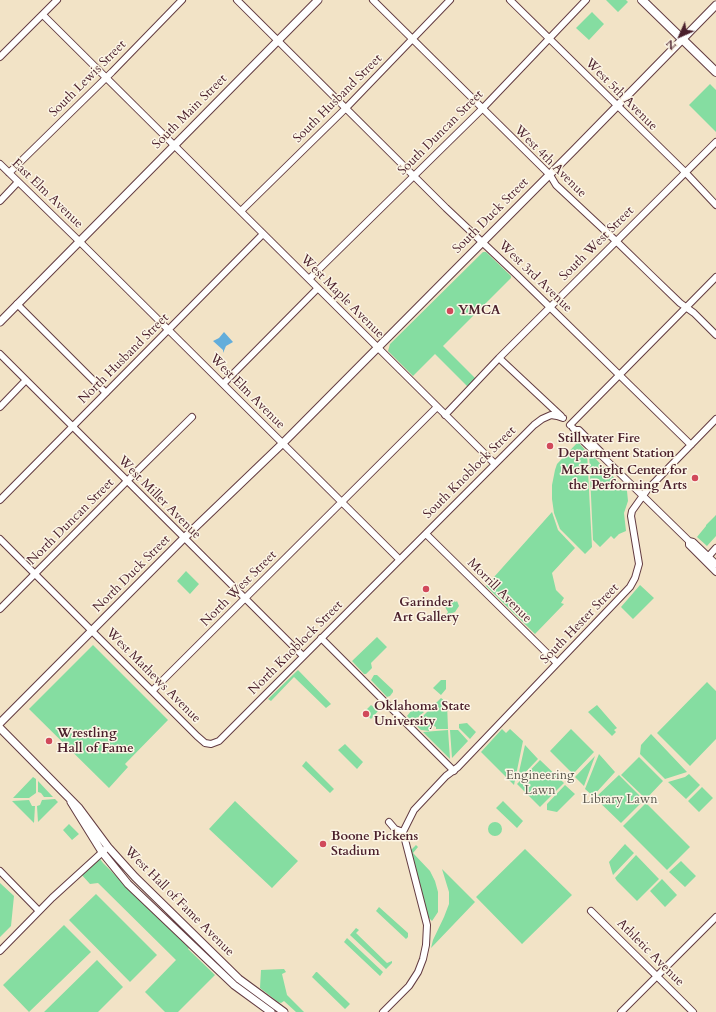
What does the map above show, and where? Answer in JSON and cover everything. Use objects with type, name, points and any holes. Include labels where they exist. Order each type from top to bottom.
[{"type":"highway","points":[[642,0],[716,72]]},
{"type":"main road","name":"South Main Street","points":[[0,322],[174,144],[318,0]]},
{"type":"main road","name":"South Duck Street","points":[[283,444],[716,5]]},
{"type":"main road","name":"North Duck Street","points":[[0,723],[184,538],[283,444]]},
{"type":"main road","name":"West Hall of Fame Avenue","points":[[0,728],[79,808],[108,847],[134,878],[239,979],[284,1012]]},
{"type":"main road","name":"West Hall of Fame Avenue","points":[[68,797],[75,812],[102,852],[128,884],[228,980],[271,1012]]},
{"type":"street","points":[[0,57],[57,0]]},
{"type":"street","name":"South Lewis Street","points":[[9,173],[106,78],[182,0]]},
{"type":"street","name":"West 3rd Avenue","points":[[237,0],[446,208],[483,242],[690,445]]},
{"type":"street","name":"West 4th Avenue","points":[[373,0],[550,175],[556,185],[651,276],[686,308],[694,313],[716,335]]},
{"type":"street","name":"South Husband Street","points":[[241,211],[346,108],[450,0]]},
{"type":"street","name":"West 5th Avenue","points":[[510,0],[685,172],[716,205]]},
{"type":"street","name":"South Duncan Street","points":[[309,279],[482,109],[586,0]]},
{"type":"street","name":"West Maple Avenue","points":[[43,15],[495,464]]},
{"type":"street","name":"South West Street","points":[[445,415],[499,358],[716,142]]},
{"type":"street","name":"East Elm Avenue","points":[[0,164],[80,241]]},
{"type":"street","points":[[0,201],[18,182]]},
{"type":"street","name":"North Husband Street","points":[[0,500],[263,234]]},
{"type":"street","name":"West Elm Avenue","points":[[80,241],[399,559]]},
{"type":"street","points":[[570,425],[716,277]]},
{"type":"street","points":[[223,384],[318,288]]},
{"type":"street","points":[[17,304],[106,393]]},
{"type":"street","name":"West Miller Avenue","points":[[0,354],[303,656]]},
{"type":"street","points":[[499,358],[564,418],[575,430],[577,435],[598,455],[601,456],[689,541],[693,542],[716,564]]},
{"type":"street","points":[[0,407],[26,380]]},
{"type":"street","points":[[342,502],[437,407]]},
{"type":"street","name":"South Knoblock Street","points":[[399,559],[426,534],[534,425],[551,415],[564,418]]},
{"type":"street","name":"North Duncan Street","points":[[0,609],[127,480],[153,457],[192,417]]},
{"type":"street","name":"South Hester Street","points":[[403,832],[414,810],[446,776],[454,771],[630,587],[635,578],[639,564],[632,527],[632,511],[646,490],[716,419]]},
{"type":"street","name":"North West Street","points":[[152,691],[342,502]]},
{"type":"street","name":"Morrill Avenue","points":[[426,534],[557,663]]},
{"type":"street","name":"West Mathews Avenue","points":[[0,539],[205,744]]},
{"type":"street","points":[[689,541],[689,545],[716,572]]},
{"type":"street","points":[[708,557],[716,548]]},
{"type":"street","name":"North Knoblock Street","points":[[205,744],[211,744],[219,741],[399,559]]},
{"type":"street","points":[[321,638],[454,771]]},
{"type":"street","points":[[383,1012],[409,986],[421,966],[426,945],[427,925],[403,832],[395,829],[389,822]]},
{"type":"street","points":[[0,950],[39,911],[108,847]]},
{"type":"street","points":[[0,872],[39,911]]},
{"type":"street","name":"Athletic Avenue","points":[[591,910],[693,1012]]},
{"type":"street","points":[[621,1012],[716,917]]},
{"type":"green space","points":[[606,0],[626,0],[628,2],[618,12]]},
{"type":"green space","points":[[592,12],[604,24],[589,40],[576,28]]},
{"type":"green space","points":[[710,84],[716,90],[716,132],[689,105]]},
{"type":"green space","name":"YMCA","points":[[483,252],[486,252],[511,276],[511,278],[443,346],[476,379],[468,387],[435,354],[413,376],[388,351],[390,344]]},
{"type":"green space","points":[[578,442],[587,452],[592,547],[585,554],[560,529],[554,513],[552,499],[552,485],[557,464]]},
{"type":"green space","points":[[589,452],[627,491],[628,501],[624,513],[626,531],[619,534],[614,539],[611,536],[600,547],[593,540]]},
{"type":"green space","points":[[552,512],[558,530],[575,548],[552,573],[556,590],[564,598],[561,603],[564,604],[535,634],[486,586]]},
{"type":"green space","points":[[716,515],[716,536],[707,546],[697,537]]},
{"type":"green space","points":[[186,571],[199,584],[190,594],[177,581]]},
{"type":"green space","points":[[640,585],[654,598],[633,619],[621,607]]},
{"type":"green space","points":[[451,600],[457,601],[459,606],[455,612],[446,615],[448,612],[445,607],[446,602]]},
{"type":"green space","points":[[377,637],[387,647],[371,663],[372,668],[364,674],[352,661]]},
{"type":"green space","points":[[93,645],[168,720],[125,764],[128,767],[109,788],[29,709]]},
{"type":"green space","points":[[298,670],[331,704],[326,708],[294,677],[271,701],[268,699]]},
{"type":"green space","points":[[374,675],[377,675],[393,690],[390,696],[387,697],[371,680]]},
{"type":"green space","points":[[441,680],[446,680],[446,689],[441,695],[433,688]]},
{"type":"green space","points":[[707,682],[716,691],[716,739],[690,766],[657,733]]},
{"type":"green space","points":[[441,698],[447,703],[448,729],[436,729],[434,726],[429,727],[429,731],[421,730],[415,724]]},
{"type":"green space","points":[[371,705],[378,711],[371,719],[364,712]]},
{"type":"green space","points":[[416,705],[424,712],[413,722],[407,716]]},
{"type":"green space","points":[[597,705],[617,728],[614,730],[616,732],[612,736],[588,712]]},
{"type":"green space","points":[[467,723],[476,732],[470,739],[459,728],[459,724]]},
{"type":"green space","points":[[502,729],[506,733],[510,729],[523,741],[514,785],[481,752]]},
{"type":"green space","name":"Engineering Lawn","points":[[571,729],[594,752],[573,774],[550,751]]},
{"type":"green space","points":[[448,730],[450,759],[423,732]]},
{"type":"green space","points":[[450,730],[458,730],[468,741],[452,758]]},
{"type":"green space","points":[[651,734],[687,772],[665,779],[640,754],[641,745]]},
{"type":"green space","points":[[345,744],[363,762],[357,769],[338,750]]},
{"type":"green space","points":[[525,745],[538,759],[517,781]]},
{"type":"green space","points":[[599,754],[615,772],[593,796],[585,789]]},
{"type":"green space","points":[[595,756],[584,786],[575,777]]},
{"type":"green space","points":[[639,757],[663,781],[646,799],[621,775]]},
{"type":"green space","name":"Engineering Lawn","points":[[540,760],[564,783],[540,807],[517,784]]},
{"type":"green space","points":[[306,761],[334,789],[330,793],[302,766]]},
{"type":"green space","points":[[689,774],[700,785],[686,799],[668,782],[685,777]]},
{"type":"green space","name":"Library Lawn","points":[[619,775],[644,800],[621,823],[595,798]]},
{"type":"green space","points":[[33,777],[36,779],[36,793],[29,798],[13,798]]},
{"type":"green space","points":[[38,781],[53,797],[44,797],[38,792]]},
{"type":"green space","points":[[565,785],[575,794],[557,812],[547,810],[547,804]]},
{"type":"green space","points":[[702,787],[713,798],[699,812],[688,801]]},
{"type":"green space","points":[[55,799],[58,802],[38,822],[37,806],[40,805],[42,800]]},
{"type":"green space","points":[[29,800],[32,806],[35,806],[34,823],[12,801]]},
{"type":"green space","points":[[235,801],[298,861],[272,888],[209,829]]},
{"type":"green space","points":[[503,801],[523,821],[517,828],[496,808]]},
{"type":"green space","points":[[646,803],[690,847],[667,870],[623,826]]},
{"type":"green space","points":[[495,822],[500,824],[502,829],[500,834],[495,836],[490,834],[488,829],[490,824]]},
{"type":"green space","points":[[69,824],[79,834],[72,840],[63,830]]},
{"type":"green space","points":[[625,844],[634,853],[613,875],[609,862]]},
{"type":"green space","points":[[416,845],[418,847],[413,853],[430,871],[438,892],[438,912],[432,921],[428,917],[411,850]]},
{"type":"green space","points":[[525,849],[572,895],[522,944],[476,897]]},
{"type":"green space","points":[[636,855],[659,879],[637,901],[615,878]]},
{"type":"green space","points":[[98,856],[103,863],[215,975],[178,1012],[165,1012],[145,992],[176,960],[98,883],[90,884],[80,873]]},
{"type":"green space","points":[[681,861],[696,876],[685,887],[669,872]]},
{"type":"green space","points":[[442,869],[475,902],[431,948],[449,904],[449,892]]},
{"type":"green space","points":[[662,879],[677,895],[665,907],[650,891]]},
{"type":"green space","points":[[0,883],[14,896],[11,926],[0,937]]},
{"type":"green space","points":[[96,894],[157,955],[130,982],[69,920]]},
{"type":"green space","points":[[379,907],[408,933],[408,937],[406,939],[376,911]]},
{"type":"green space","points":[[64,925],[91,952],[29,1012],[3,985]]},
{"type":"green space","points":[[356,928],[359,930],[356,933],[387,963],[392,961],[386,969],[350,935]]},
{"type":"green space","points":[[347,938],[383,972],[380,976],[344,942]]},
{"type":"green space","points":[[97,960],[123,987],[98,1012],[44,1012]]},
{"type":"green space","points":[[284,969],[286,972],[282,974],[287,995],[304,1012],[296,1012],[284,1001],[281,1003],[278,1002],[260,988],[261,970]]},
{"type":"green space","points":[[316,972],[350,1004],[345,1009],[312,977]]},
{"type":"water","points":[[224,332],[233,342],[226,346],[223,353],[223,350],[213,341],[219,338]]},
{"type":"place","name":"YMCA","points":[[450,311]]},
{"type":"place","name":"Stillwater Fire Department Station","points":[[550,446]]},
{"type":"place","name":"McKnight Center for the Performing Arts","points":[[695,478]]},
{"type":"place","name":"Garinder Art Gallery","points":[[426,589]]},
{"type":"place","name":"Oklahoma State University","points":[[366,714]]},
{"type":"place","name":"Wrestling Hall of Fame","points":[[49,741]]},
{"type":"place","name":"Boone Pickens Stadium","points":[[323,844]]}]
